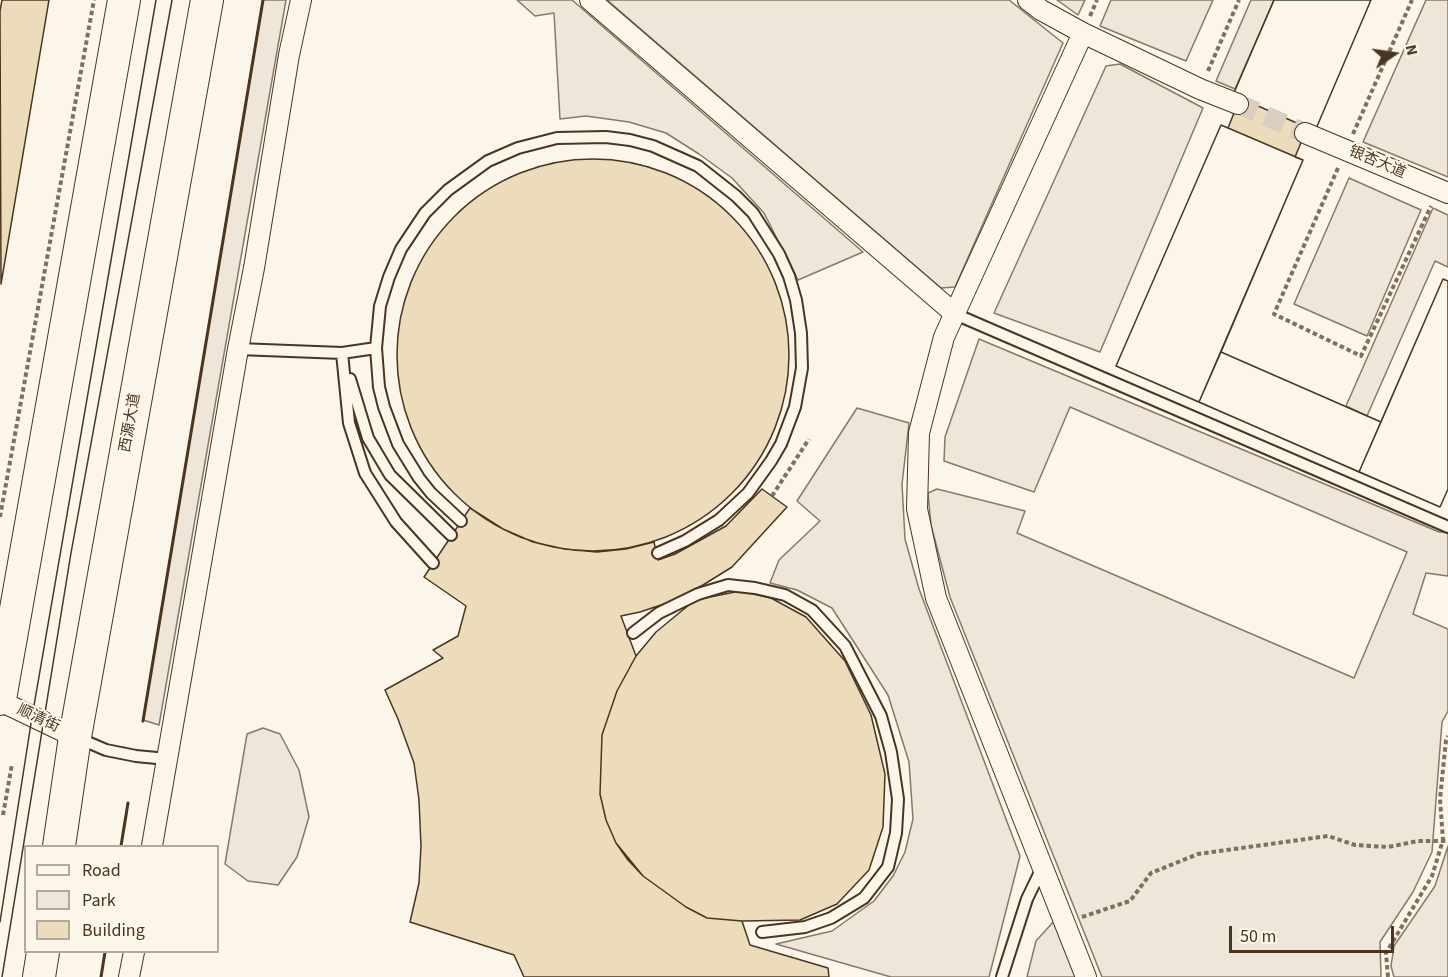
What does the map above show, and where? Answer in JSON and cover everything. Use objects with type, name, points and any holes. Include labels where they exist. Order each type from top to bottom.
[{"type":"main road","points":[[0,700],[124,0]]},
{"type":"main road","name":"西源大道","points":[[59,845],[75,737],[207,0]]},
{"type":"main road","points":[[39,977],[43,953]]},
{"type":"street","points":[[152,845],[254,268],[289,54],[301,0]]},
{"type":"street","points":[[590,0],[955,314]]},
{"type":"street","points":[[1028,0],[1041,10],[1083,33],[1200,89],[1238,104]]},
{"type":"street","points":[[1083,33],[944,337],[920,433],[917,509],[936,598],[1086,977]]},
{"type":"street","name":"银杏大道","points":[[1305,134],[1443,191]]},
{"type":"street","name":"顺清街","points":[[0,700],[75,737]]},
{"type":"street","points":[[129,977],[134,953]]},
{"type":"lane","points":[[461,521],[431,493],[413,470],[398,444],[384,407],[379,387],[376,348],[380,306],[389,277],[407,240],[436,201],[461,179],[488,161],[534,143],[566,138],[598,136],[630,140],[653,146],[698,166],[736,195],[753,213],[779,254],[796,300],[801,333],[801,368],[795,407],[789,426],[760,478],[719,520],[673,550],[658,553]]},
{"type":"lane","points":[[955,314],[1448,527]]},
{"type":"lane","points":[[238,349],[342,353],[376,348]]},
{"type":"lane","points":[[342,353],[368,438],[390,475],[451,535]]},
{"type":"lane","points":[[342,353],[349,423],[365,472],[396,522],[433,563]]},
{"type":"lane","points":[[633,633],[659,613],[689,595],[728,585],[755,588],[786,596],[812,610],[845,646],[881,716],[891,752],[898,799],[896,834],[888,867],[864,898],[831,918],[805,927],[762,932]]},
{"type":"lane","points":[[75,737],[106,750],[167,759]]},
{"type":"lane","points":[[1002,977],[1027,899],[1042,868]]},
{"type":"path","points":[[0,518],[94,0]]},
{"type":"path","points":[[1200,89],[1239,0]]},
{"type":"path","points":[[1412,0],[1274,314],[1361,356],[1443,191]]},
{"type":"path","points":[[772,496],[809,439]]},
{"type":"path","points":[[1388,977],[1386,953],[1432,876],[1445,840],[1440,799],[1448,736]]},
{"type":"path","points":[[3,815],[12,764]]},
{"type":"path","points":[[1066,923],[1130,901],[1152,873],[1198,854],[1328,836],[1355,845],[1389,848],[1418,841],[1445,840]]},
{"type":"green space","points":[[263,0],[286,0],[159,725],[143,720]]},
{"type":"green space","points":[[517,0],[572,0],[863,252],[798,280],[764,213],[732,178],[699,154],[666,133],[629,122],[586,116],[560,119],[554,13],[535,16]]},
{"type":"green space","points":[[607,0],[1009,0],[1063,43],[955,287],[941,288]]},
{"type":"green space","points":[[1057,0],[1085,0],[1078,15]]},
{"type":"green space","points":[[1111,0],[1213,0],[1186,61],[1100,26]]},
{"type":"green space","points":[[1251,0],[1274,0],[1235,89],[1216,81]]},
{"type":"green space","points":[[1426,0],[1448,0],[1448,177],[1363,142]]},
{"type":"green space","points":[[1120,64],[1203,108],[1100,352],[994,313],[1106,66]]},
{"type":"green space","points":[[1349,178],[1421,210],[1367,336],[1294,304]]},
{"type":"green space","points":[[1433,208],[1448,215],[1448,267],[1435,261],[1367,416],[1346,406]]},
{"type":"green space","points":[[979,339],[1439,532],[1448,532],[1448,576],[1426,573],[1413,614],[1448,629],[1448,711],[1442,722],[1432,852],[1413,892],[1380,942],[1381,977],[1102,977],[950,597],[931,525],[928,493],[937,489],[1025,511],[1017,533],[1354,678],[1407,552],[1070,407],[1034,492],[944,461],[945,437]]},
{"type":"green space","points":[[857,408],[909,423],[902,484],[905,539],[919,589],[1020,856],[989,977],[891,977],[776,944],[832,931],[874,901],[893,876],[905,852],[913,819],[909,762],[888,695],[832,608],[797,590],[770,583],[779,560],[820,521],[797,501]]},
{"type":"green space","points":[[263,728],[280,734],[299,770],[309,817],[297,857],[278,885],[248,881],[225,864],[247,734]]},
{"type":"green space","points":[[1448,846],[1448,977],[1394,977],[1391,966],[1394,946],[1435,886]]},
{"type":"green space","points":[[1055,920],[1078,977],[1027,977],[1036,941]]},
{"type":"building","points":[[2,0],[49,0],[1,284],[0,11]]},
{"type":"building","points":[[1274,0],[1371,0],[1315,131],[1305,133],[1295,157],[1303,160],[1221,352],[1381,422],[1443,279],[1448,281],[1448,489],[1440,507],[1116,366],[1221,125],[1228,128],[1240,98],[1233,95]]},
{"type":"building","points":[[1274,0],[1371,0],[1315,131],[1233,95]]},
{"type":"building","points":[[1221,125],[1303,160],[1199,402],[1116,366]]},
{"type":"building","points":[[593,159],[631,163],[668,174],[702,192],[732,216],[756,246],[774,280],[785,317],[789,355],[785,393],[774,430],[756,464],[732,494],[702,518],[668,536],[631,547],[593,551],[555,547],[518,536],[484,518],[454,494],[430,464],[412,430],[401,393],[397,355],[401,317],[412,280],[430,246],[454,216],[484,192],[518,174],[555,163]]},
{"type":"building","points":[[1443,279],[1448,281],[1448,489],[1440,507],[1359,472]]},
{"type":"building","points":[[1221,352],[1381,422],[1359,472],[1199,402]]},
{"type":"building","points":[[762,489],[787,507],[732,567],[670,602],[621,616],[636,656],[617,691],[602,735],[600,794],[606,820],[616,843],[643,876],[686,907],[707,918],[742,921],[750,945],[828,968],[829,977],[524,977],[514,955],[410,922],[419,883],[421,846],[419,800],[414,763],[385,690],[443,658],[433,650],[458,636],[466,606],[424,577],[470,508],[503,529],[533,542],[564,549],[597,552],[626,549],[654,542],[658,560],[675,554],[726,526]]},
{"type":"building","points":[[740,591],[771,598],[806,617],[845,661],[871,715],[885,774],[883,827],[869,870],[837,904],[800,920],[742,921],[707,918],[686,907],[643,876],[628,860],[616,843],[606,820],[600,794],[602,735],[617,691],[636,656],[656,632],[695,600]]},
{"type":"tunnel","points":[[1238,104],[1305,133]]},
{"type":"tram line","points":[[0,922],[32,717],[156,0]]},
{"type":"tram line","points":[[2,977],[71,553],[172,0]]},
{"type":"wall","points":[[143,721],[263,0]]},
{"type":"wall","points":[[121,845],[128,803]]},
{"type":"wall","points":[[101,977],[105,953]]}]
